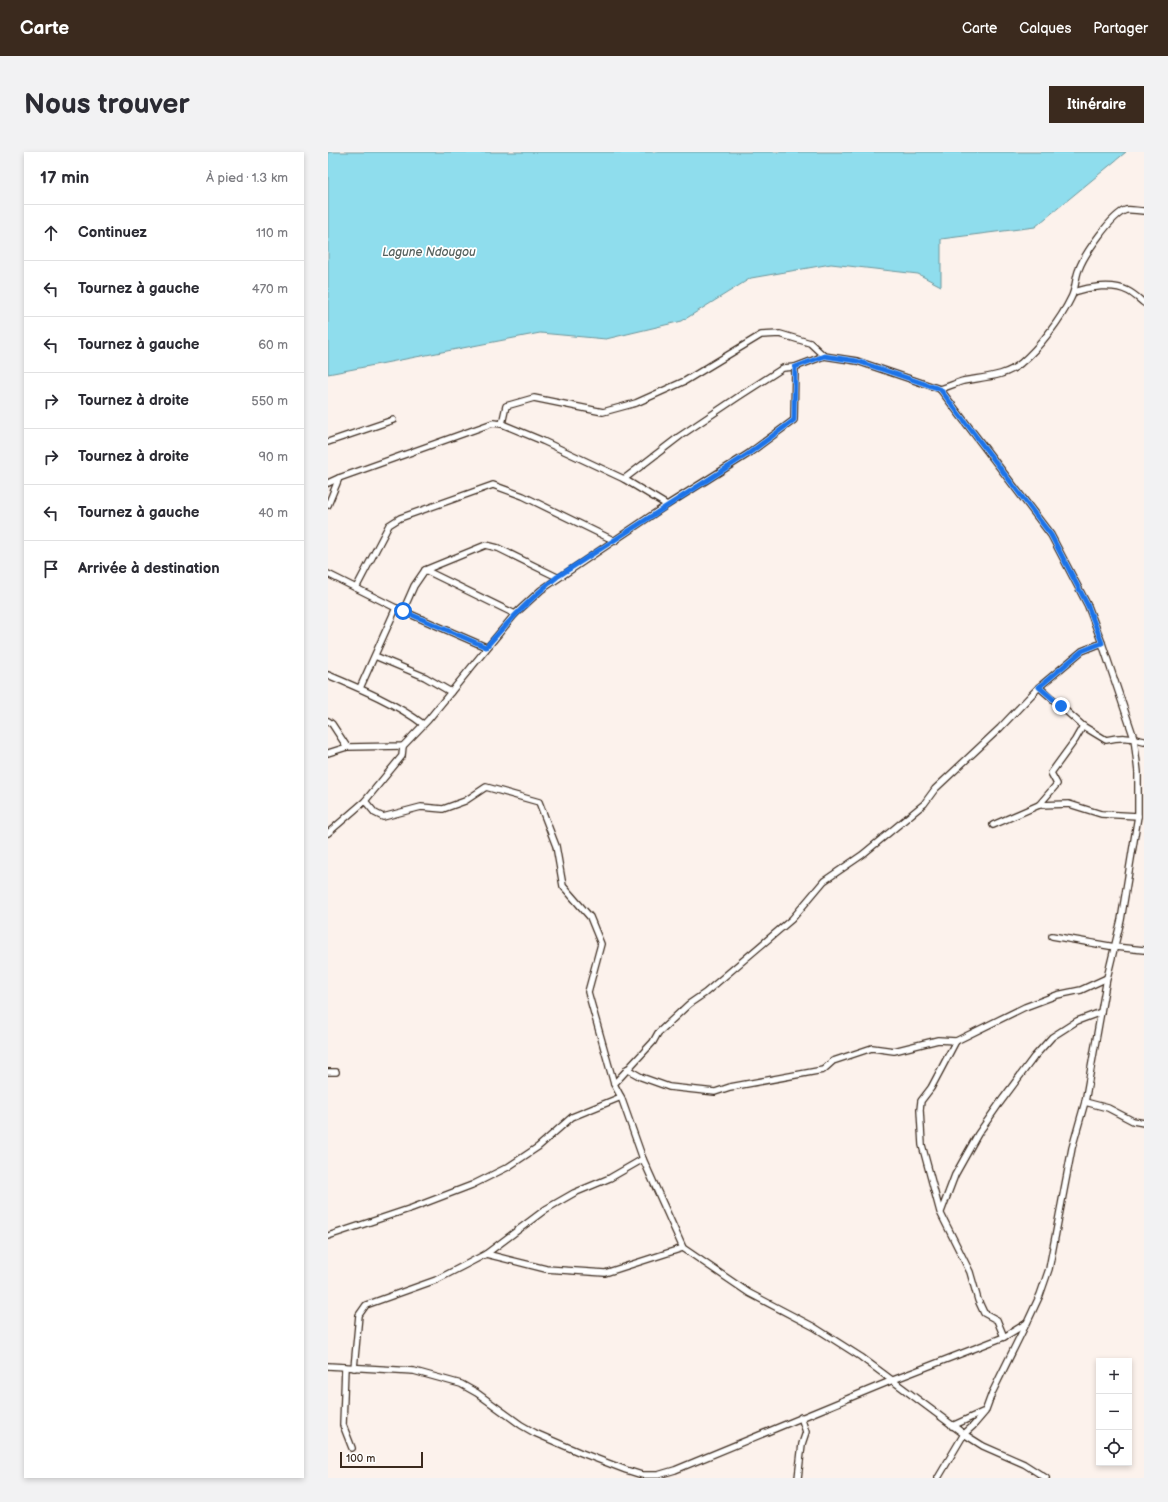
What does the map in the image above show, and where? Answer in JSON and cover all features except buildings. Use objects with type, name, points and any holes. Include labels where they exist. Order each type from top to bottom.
[{"type":"street","points":[[940,389],[961,382],[1008,372],[1021,364],[1056,323],[1074,292],[1081,262],[1088,249],[1105,228],[1120,213],[1126,210],[1144,211]]},
{"type":"street","points":[[1074,292],[1084,289],[1122,289],[1128,291],[1144,303]]},
{"type":"street","points":[[502,424],[506,406],[534,398],[603,412],[636,403],[685,381],[761,334],[780,334],[810,343],[824,356]]},
{"type":"street","points":[[624,479],[680,436],[783,368],[795,367],[824,356],[857,361],[940,389],[1051,535],[1088,606],[1134,738],[1141,773],[1138,816],[1121,920],[1107,978],[1085,1102],[1072,1148],[1049,1268],[1040,1296],[984,1412],[973,1426],[964,1434],[938,1478]]},
{"type":"street","points":[[328,833],[365,801],[402,756],[403,746],[451,692],[486,647],[515,614],[541,590],[557,577],[748,454],[794,420],[795,367]]},
{"type":"street","points":[[328,442],[393,420]]},
{"type":"street","points":[[328,483],[493,423],[502,424],[624,479],[667,505]]},
{"type":"street","points":[[328,506],[339,478]]},
{"type":"street","points":[[356,588],[389,525],[400,518],[493,485],[523,496],[615,541]]},
{"type":"street","points":[[403,611],[414,586],[425,570],[486,545],[498,548],[557,577]]},
{"type":"street","points":[[425,570],[515,614]]},
{"type":"street","points":[[328,574],[396,608],[486,647]]},
{"type":"street","points":[[360,688],[396,608]]},
{"type":"street","points":[[614,1084],[663,1028],[792,919],[824,881],[862,855],[924,804],[934,790],[1000,728],[1039,687],[1082,651],[1102,643]]},
{"type":"street","points":[[375,656],[425,677],[451,692]]},
{"type":"street","points":[[328,675],[360,688],[409,714],[423,724]]},
{"type":"street","points":[[1039,687],[1083,726],[1106,740],[1120,737],[1134,738],[1144,741]]},
{"type":"street","points":[[328,721],[332,724],[347,748]]},
{"type":"street","points":[[1039,805],[1057,784],[1051,773],[1075,740],[1083,726]]},
{"type":"street","points":[[328,753],[347,748],[403,746]]},
{"type":"street","points":[[365,801],[375,813],[383,817],[421,807],[443,809],[465,800],[486,787],[539,802],[556,846],[563,886],[590,917],[601,944],[588,992],[614,1084],[621,1097],[643,1159],[683,1248],[749,1293],[814,1327],[861,1357],[964,1434],[983,1446],[1024,1464],[1046,1478]]},
{"type":"street","points":[[993,825],[1039,805],[1069,804],[1101,814],[1138,816]]},
{"type":"street","points":[[1052,936],[1115,947],[1144,950]]},
{"type":"street","points":[[627,1069],[641,1077],[669,1087],[715,1092],[730,1087],[823,1070],[834,1061],[872,1048],[894,1051],[938,1040],[956,1041],[1025,1006],[1056,995],[1082,990],[1107,978]]},
{"type":"street","points":[[940,1212],[955,1175],[978,1134],[1034,1057],[1052,1037],[1077,1021],[1101,1012]]},
{"type":"street","points":[[956,1041],[931,1088],[921,1101],[920,1110],[922,1145],[940,1212],[970,1272],[978,1300],[984,1313],[997,1320],[1004,1337]]},
{"type":"street","points":[[328,1072],[336,1072]]},
{"type":"street","points":[[328,1236],[412,1208],[472,1185],[508,1168],[538,1147],[572,1117],[621,1097]]},
{"type":"street","points":[[1085,1102],[1108,1108],[1133,1121],[1144,1124]]},
{"type":"street","points":[[354,1368],[359,1315],[366,1304],[436,1280],[467,1264],[486,1254],[546,1209],[574,1192],[610,1178],[643,1159]]},
{"type":"street","points":[[486,1254],[546,1269],[605,1273],[683,1248]]},
{"type":"street","points":[[328,1366],[414,1371],[461,1384],[482,1396],[535,1433],[642,1477],[658,1475],[675,1470],[893,1380],[1004,1337],[1027,1323]]},
{"type":"street","points":[[346,1366],[343,1425],[352,1448]]},
{"type":"street","points":[[952,1426],[984,1412]]},
{"type":"street","points":[[798,1478],[802,1444],[806,1432],[801,1418]]},
{"type":"water","name":"Lagune Ndougou","points":[[328,152],[1126,152],[1035,227],[941,239],[941,286],[918,274],[831,264],[751,278],[682,321],[606,339],[540,333],[328,374]]},
{"type":"route","points":[[403,611],[486,647],[515,614],[557,577],[748,454],[794,420],[795,367],[824,356],[857,361],[940,389],[1051,535],[1088,606],[1102,643],[1082,651],[1039,687],[1061,706]]}]
